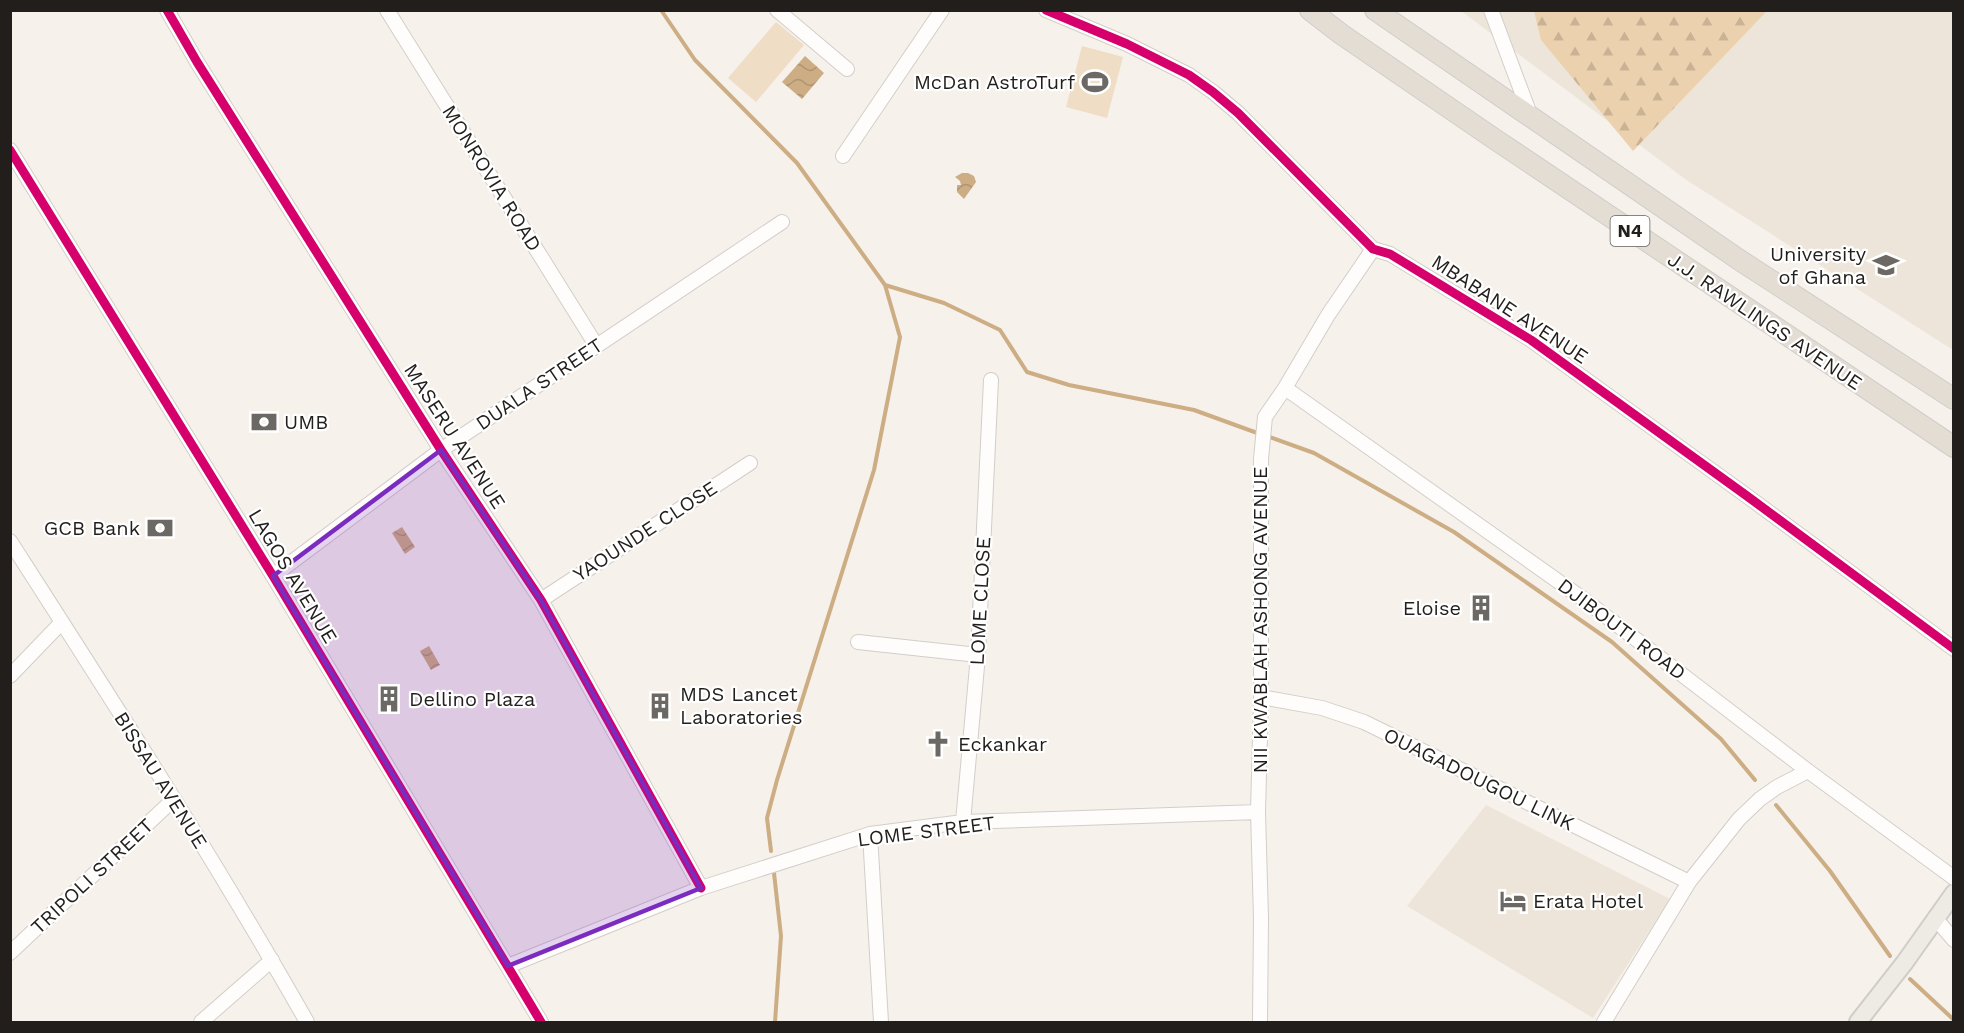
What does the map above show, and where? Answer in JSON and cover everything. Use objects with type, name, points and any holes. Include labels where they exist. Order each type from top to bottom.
[{"type":"highway","name":"J.J. RAWLINGS AVENUE","points":[[1310,10],[1341,34],[1515,153],[1953,447]]},
{"type":"highway","name":"J.J. RAWLINGS AVENUE","points":[[1375,10],[1741,261],[1953,399]]},
{"type":"main road","points":[[1858,1023],[1905,962],[1953,893]]},
{"type":"street","name":"MASERU AVENUE","points":[[167,10],[197,62],[441,450],[541,600],[701,888]]},
{"type":"street","name":"MONROVIA ROAD","points":[[387,10],[596,345]]},
{"type":"street","points":[[777,10],[847,69]]},
{"type":"street","points":[[843,156],[942,10]]},
{"type":"street","name":"MBABANE AVENUE","points":[[1046,10],[1127,44],[1189,75],[1238,113],[1373,249],[1390,254],[1531,340],[1756,502],[1953,649]]},
{"type":"street","points":[[1491,10],[1532,119]]},
{"type":"street","name":"LAGOS AVENUE","points":[[10,150],[16,172],[273,576],[541,1023]]},
{"type":"street","name":"DUALA STREET","points":[[273,576],[441,450],[782,222]]},
{"type":"street","name":"NII KWABLAH ASHONG AVENUE","points":[[1260,1023],[1262,918],[1258,812],[1262,697],[1261,459],[1266,417],[1328,315],[1373,249]]},
{"type":"street","name":"LOME CLOSE","points":[[963,822],[978,655],[991,380]]},
{"type":"street","name":"DJIBOUTI ROAD","points":[[1285,388],[1586,601],[1808,771],[1953,878]]},
{"type":"street","name":"YAOUNDE CLOSE","points":[[541,600],[750,463]]},
{"type":"street","name":"BISSAU AVENUE","points":[[10,541],[174,800],[272,960],[306,1023]]},
{"type":"street","points":[[10,676],[62,622]]},
{"type":"street","points":[[858,642],[978,655]]},
{"type":"street","name":"OUAGADOUGOU LINK","points":[[1262,697],[1322,708],[1364,722],[1689,882]]},
{"type":"street","points":[[1604,1023],[1689,882],[1740,819],[1760,799],[1777,787],[1808,771]]},
{"type":"street","name":"TRIPOLI STREET","points":[[10,952],[174,800]]},
{"type":"street","name":"LOME STREET","points":[[508,966],[701,888],[870,834],[963,822],[1258,812]]},
{"type":"street","points":[[870,834],[881,1023]]},
{"type":"street","points":[[1935,918],[1953,939]]},
{"type":"street","points":[[201,1023],[272,960]]},
{"type":"highlighted area","points":[[441,450],[541,600],[701,888],[508,966],[273,576]]},
{"type":"shaded area","name":"University of Ghana","points":[[1461,11],[1953,11],[1953,350],[1685,179]]},
{"type":"shaded area","points":[[776,22],[804,45],[756,102],[728,78]]},
{"type":"shaded area","name":"McDan AstroTurf","points":[[1082,46],[1123,57],[1107,118],[1066,107]]},
{"type":"shaded area","points":[[1486,805],[1670,899],[1593,1018],[1407,906]]},
{"type":"green space","points":[[1534,10],[1767,11],[1633,151],[1541,40]]},
{"type":"water","points":[[805,56],[824,73],[802,99],[782,82]]},
{"type":"water","points":[[962,173],[974,176],[976,182],[964,199],[957,192],[957,185],[961,185],[955,177]]},
{"type":"water","points":[[402,527],[415,547],[405,554],[392,533]]},
{"type":"water","points":[[429,646],[440,665],[431,670],[420,651]]},
{"type":"waterway","points":[[661,10],[695,60],[797,163],[885,285],[944,303],[1000,330],[1027,372],[1069,385],[1194,410],[1260,434]]},
{"type":"waterway","points":[[771,851],[767,818],[777,780],[874,470],[900,337],[885,285]]},
{"type":"waterway","points":[[1267,436],[1314,453],[1454,532],[1612,642],[1721,739],[1755,780]]},
{"type":"waterway","points":[[1776,805],[1830,871],[1890,956]]},
{"type":"waterway","points":[[774,873],[781,936],[775,1022]]},
{"type":"waterway","points":[[1910,979],[1954,1020]]},
{"type":"cycle path","points":[[167,10],[197,62],[441,450],[541,600],[701,888]]},
{"type":"cycle path","points":[[1046,10],[1127,44],[1189,75],[1238,113],[1373,249],[1390,254],[1531,340],[1954,649]]},
{"type":"cycle path","points":[[10,150],[273,576],[541,1022]]},
{"type":"place","name":"McDan AstroTurf","points":[[1095,82]]},
{"type":"place","name":"University of Ghana","points":[[1886,265]]},
{"type":"place","name":"UMB","points":[[264,422]]},
{"type":"place","name":"GCB Bank","points":[[160,528]]},
{"type":"place","name":"Eloise","points":[[1481,608]]},
{"type":"place","name":"Dellino Plaza","points":[[389,699]]},
{"type":"place","name":"MDS Lancet Laboratories","points":[[660,706]]},
{"type":"place","name":"Eckankar","points":[[938,744]]},
{"type":"place","name":"Erata Hotel","points":[[1513,901]]}]
